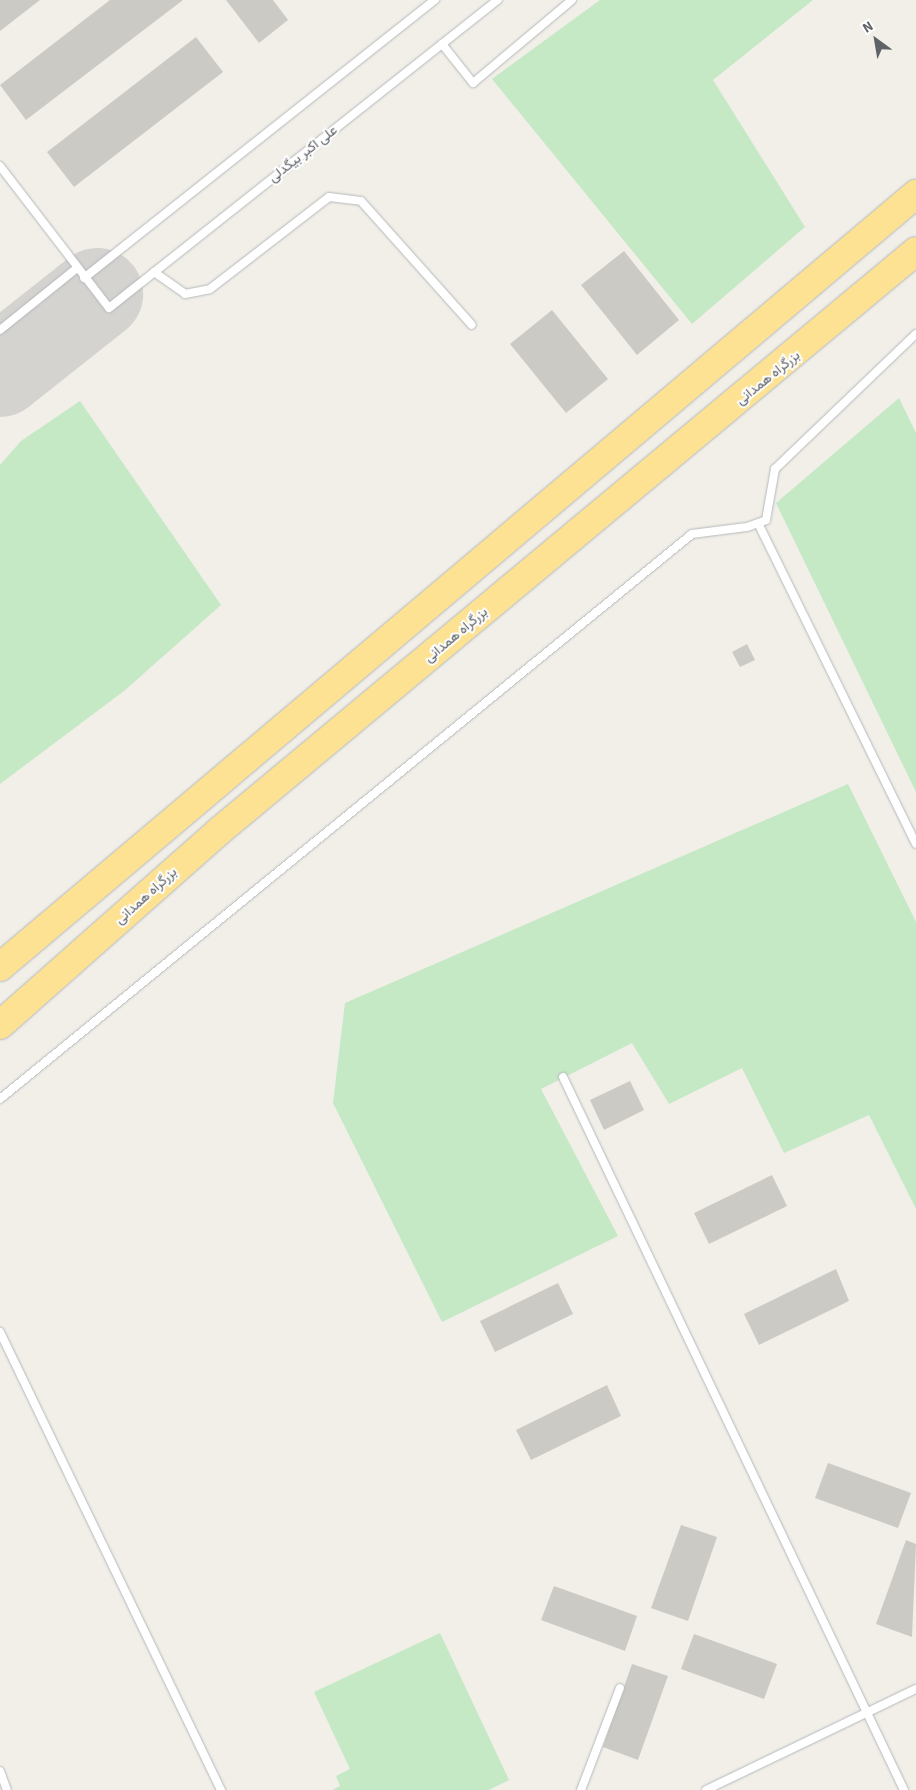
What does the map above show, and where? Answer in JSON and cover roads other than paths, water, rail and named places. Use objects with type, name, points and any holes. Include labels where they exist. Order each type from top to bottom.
[{"type":"highway","points":[[0,967],[916,194]]},
{"type":"highway","name":"بزرگراه همدانی","points":[[0,1025],[218,832],[861,302],[916,251]]},
{"type":"highway","points":[[861,302],[916,262]]},
{"type":"lane","points":[[0,166],[84,278],[435,0]]},
{"type":"lane","name":"علی اکبر بیگدلی","points":[[84,278],[109,308],[498,0]]},
{"type":"lane","points":[[442,44],[473,83],[572,0]]},
{"type":"lane","points":[[154,272],[185,294],[210,288],[329,197],[361,201],[472,325]]},
{"type":"lane","points":[[0,330],[77,268]]},
{"type":"lane","points":[[0,1099],[692,534],[747,527],[766,520],[775,469],[916,334]]},
{"type":"lane","points":[[760,527],[916,844]]},
{"type":"lane","points":[[563,1077],[682,1319],[866,1713],[904,1790]]},
{"type":"lane","points":[[0,1332],[221,1790]]},
{"type":"lane","points":[[582,1790],[620,1688]]},
{"type":"lane","points":[[706,1790],[916,1689]]},
{"type":"lane","points":[[0,1771],[7,1790]]}]
